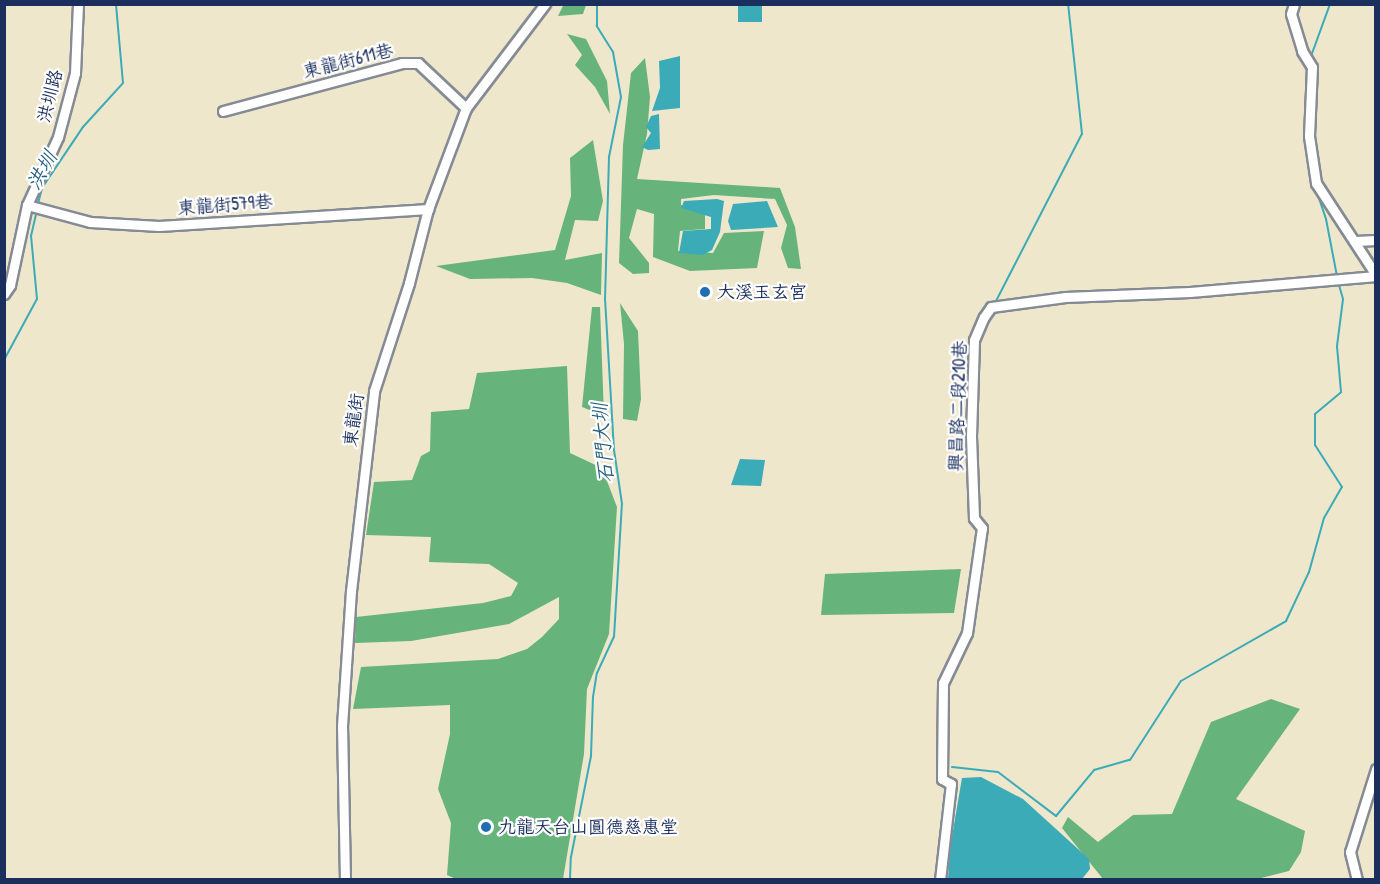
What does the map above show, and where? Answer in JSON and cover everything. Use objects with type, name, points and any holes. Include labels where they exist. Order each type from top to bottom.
[{"type":"street","name":"洪圳路","points":[[4,294],[10,285],[27,206],[58,137],[75,73],[78,4]]},
{"type":"street","name":"東龍街","points":[[345,879],[342,726],[367,445],[374,391],[409,283],[428,209],[466,108],[545,4]]},
{"type":"street","points":[[1294,4],[1291,14],[1309,63],[1309,136],[1316,183],[1376,275]]},
{"type":"street","name":"東龍街611巷","points":[[223,111],[402,63],[418,63],[466,108]]},
{"type":"street","name":"東龍街579巷","points":[[27,206],[90,222],[159,226],[428,209]]},
{"type":"street","points":[[1355,241],[1376,240]]},
{"type":"street","name":"興昌路二段210巷","points":[[940,879],[951,784],[942,779],[943,683],[967,633],[982,528],[974,518],[974,339],[994,307],[1065,297],[1376,275]]},
{"type":"street","points":[[1357,879],[1350,852],[1376,769]]},
{"type":"green space","points":[[564,4],[586,5],[583,14],[558,16]]},
{"type":"green space","points":[[567,34],[586,39],[607,81],[610,114],[595,87],[575,65],[582,55]]},
{"type":"green space","points":[[645,58],[650,97],[647,134],[637,179],[780,188],[795,227],[801,269],[788,268],[781,248],[787,225],[775,199],[714,195],[681,199],[681,205],[705,214],[705,229],[680,231],[678,251],[713,253],[724,233],[764,231],[757,268],[690,271],[653,257],[654,214],[637,209],[629,238],[649,263],[649,273],[633,274],[619,263],[623,145],[631,73]]},
{"type":"green space","points":[[593,140],[603,201],[598,221],[575,220],[565,260],[602,253],[601,295],[567,283],[532,278],[470,279],[436,266],[555,250],[571,196],[570,158]]},
{"type":"green space","points":[[620,303],[638,331],[641,399],[637,421],[623,419],[624,344]]},
{"type":"green space","points":[[592,307],[600,307],[604,416],[582,407]]},
{"type":"green space","points":[[567,366],[570,453],[602,468],[617,507],[609,634],[587,689],[584,754],[563,879],[456,879],[447,875],[451,823],[438,789],[450,734],[450,705],[353,709],[361,667],[498,659],[527,649],[559,619],[559,597],[509,624],[411,641],[355,643],[356,617],[483,603],[511,596],[518,583],[489,564],[429,562],[431,537],[366,535],[374,482],[412,480],[421,456],[430,451],[431,412],[469,409],[477,373]]},
{"type":"green space","points":[[961,569],[954,613],[821,615],[825,574]]},
{"type":"green space","points":[[1271,699],[1300,709],[1236,799],[1305,831],[1301,852],[1289,871],[1257,879],[1103,879],[1062,828],[1068,817],[1098,842],[1133,815],[1172,814],[1211,722]]},
{"type":"water","points":[[738,5],[762,5],[762,22],[738,22]]},
{"type":"water","points":[[680,56],[680,108],[652,111],[660,88],[659,61]]},
{"type":"water","points":[[659,114],[660,149],[648,150],[642,147],[651,133],[646,127],[651,116]]},
{"type":"water","points":[[717,199],[724,201],[720,232],[712,250],[703,255],[679,253],[683,231],[711,229],[711,217],[681,208],[684,201]]},
{"type":"water","points":[[767,201],[778,227],[731,230],[728,221],[733,204]]},
{"type":"water","points":[[740,459],[765,460],[761,486],[731,485]]},
{"type":"water","points":[[981,777],[1023,799],[1089,859],[1090,869],[1082,879],[948,879],[950,848],[962,778]]},
{"type":"waterway","name":"洪圳","points":[[38,204],[42,188],[83,127],[123,83],[116,4]]},
{"type":"waterway","name":"石門大圳","points":[[570,880],[571,857],[591,756],[593,697],[597,673],[614,637],[622,504],[614,450],[605,300],[609,157],[621,97],[613,52],[597,26],[597,4]]},
{"type":"waterway","points":[[995,303],[1082,134],[1068,4]]},
{"type":"waterway","points":[[1310,59],[1330,4]]},
{"type":"waterway","points":[[1306,118],[1307,68]]},
{"type":"waterway","points":[[1309,169],[1326,219],[1337,276]]},
{"type":"waterway","name":"洪圳","points":[[4,360],[37,299],[31,236],[37,210]]},
{"type":"waterway","points":[[952,767],[998,772],[1056,816],[1094,770],[1130,760],[1181,681],[1286,621],[1309,572],[1324,518],[1342,487],[1315,445],[1315,414],[1341,392],[1337,346],[1343,299],[1338,281]]},
{"type":"place","name":"大溪玉玄宮","points":[[705,292]]},
{"type":"place","name":"九龍天台山圓德慈惠堂","points":[[486,827]]}]
